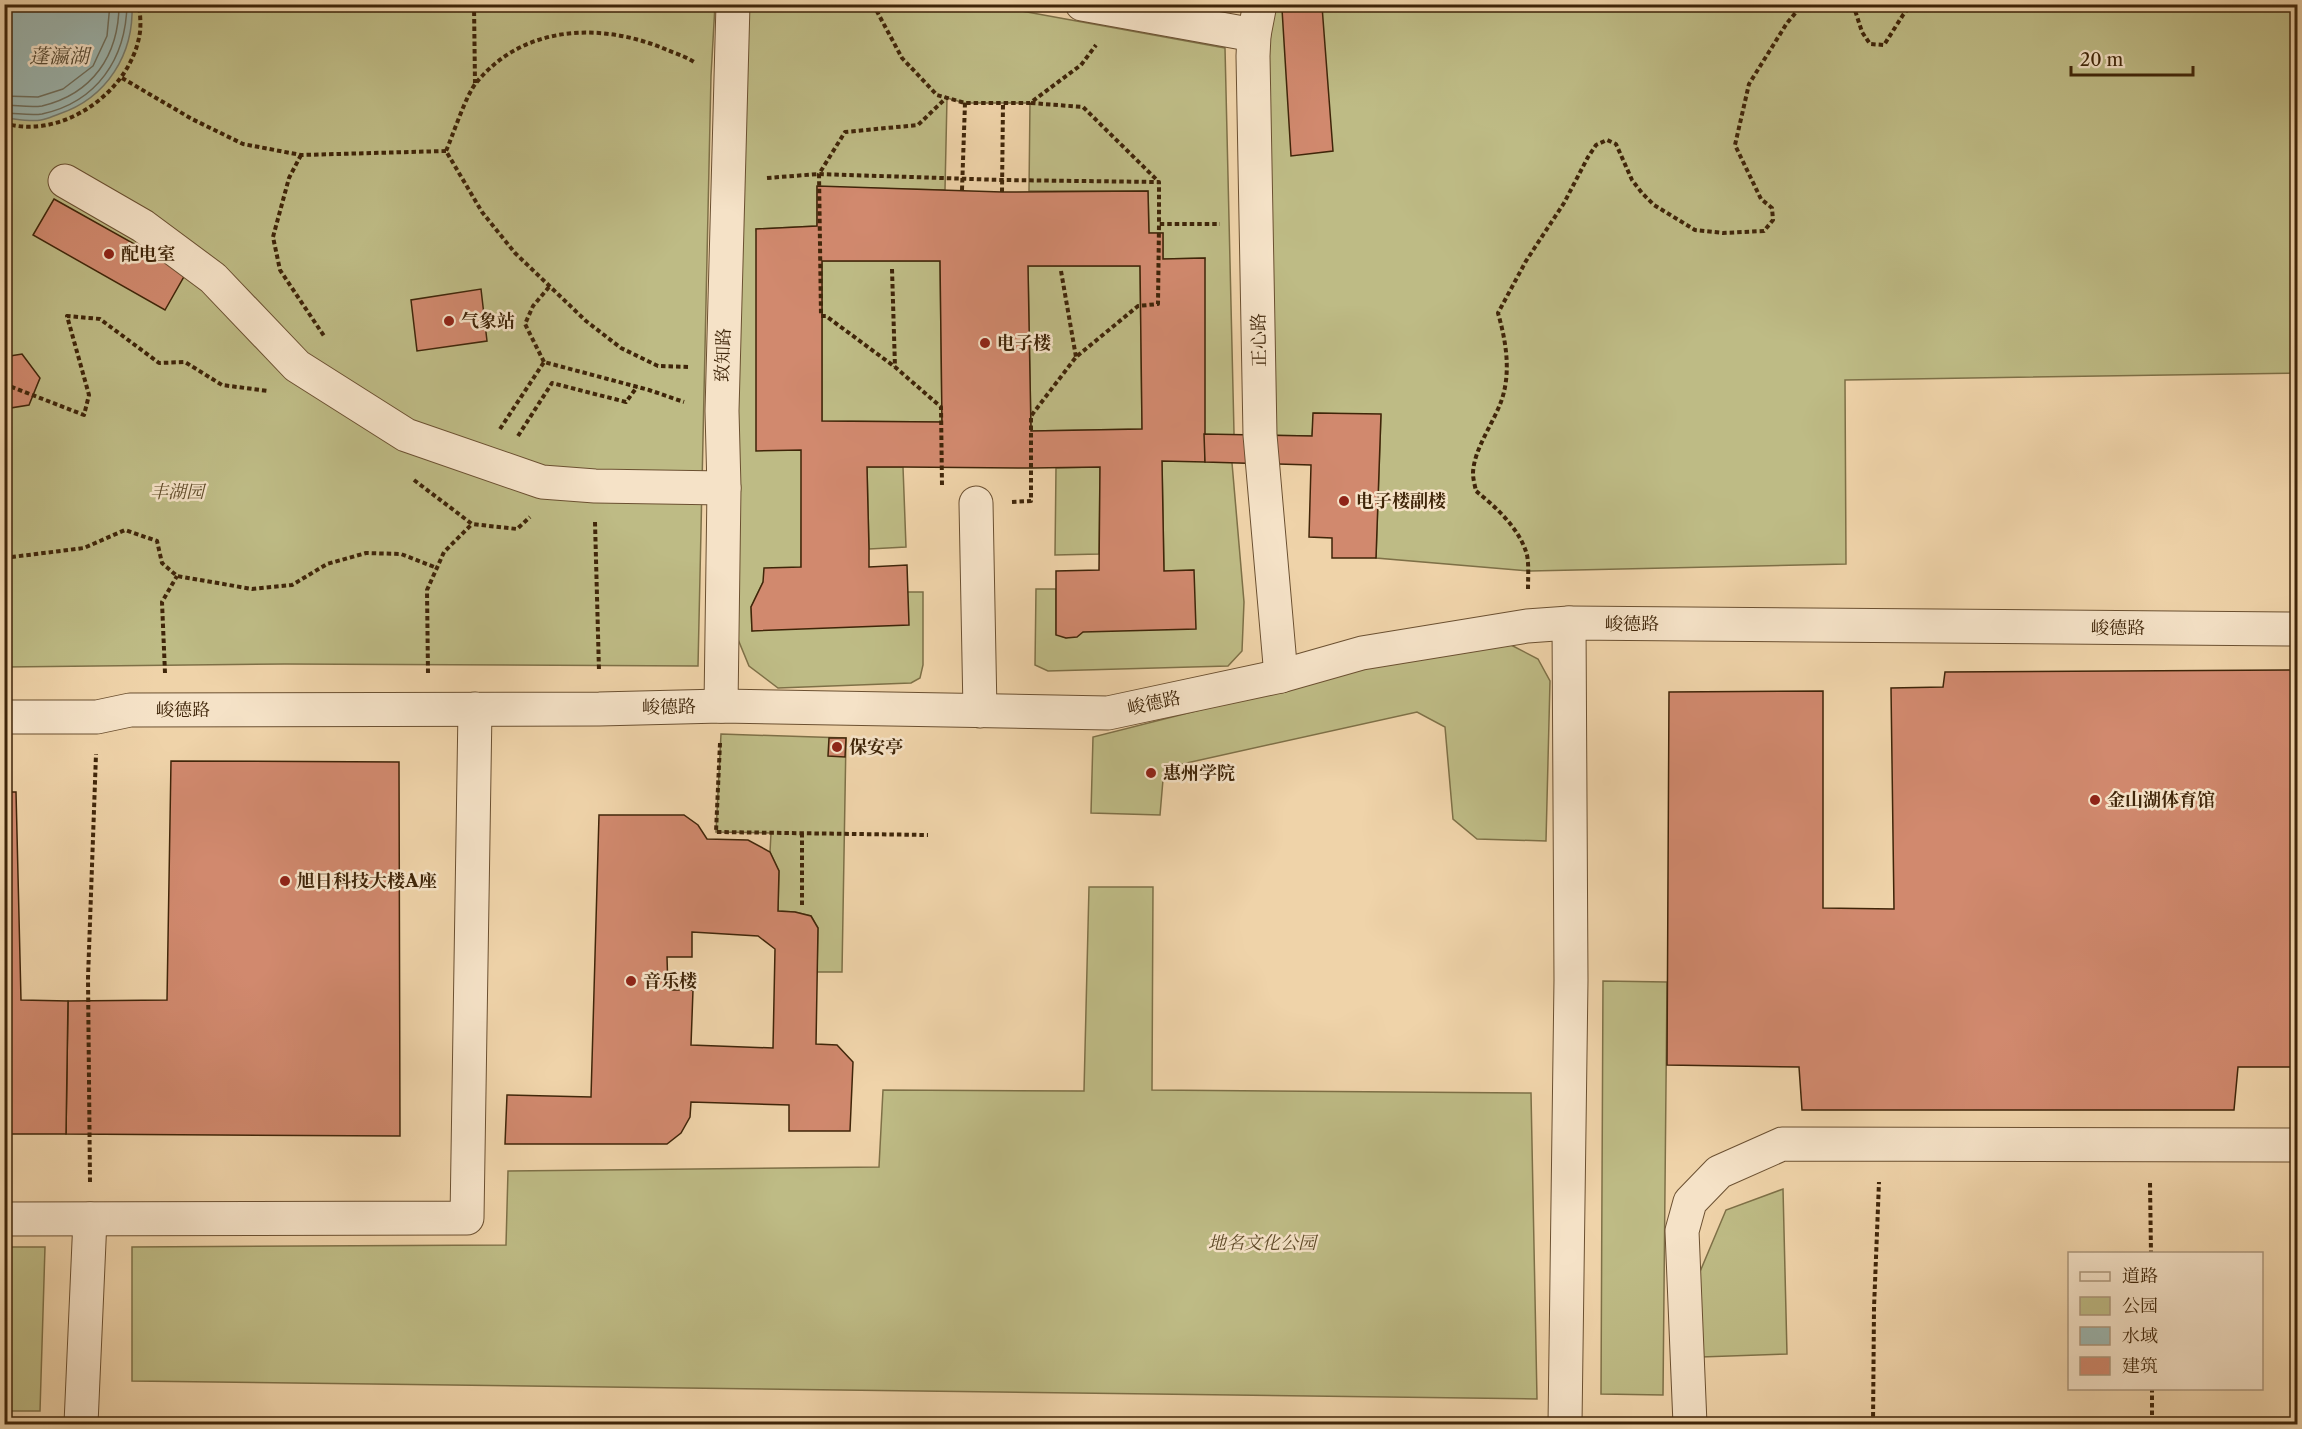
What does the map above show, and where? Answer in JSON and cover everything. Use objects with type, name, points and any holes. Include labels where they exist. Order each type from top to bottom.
[{"type":"street","name":"致知路","points":[[721,706],[724,488],[722,411],[734,4]]},
{"type":"street","points":[[1082,4],[1122,11],[1257,20]]},
{"type":"street","name":"正心路","points":[[1257,20],[1260,435],[1281,676]]},
{"type":"street","points":[[65,181],[143,226],[213,278],[297,366],[406,435],[542,482],[595,486],[724,488]]},
{"type":"street","points":[[976,503],[980,711]]},
{"type":"street","points":[[1565,1425],[1571,980],[1569,623]]},
{"type":"street","name":"峻德路","points":[[4,717],[97,717],[130,710],[599,709],[721,706],[1108,713],[1281,676],[1362,653],[1527,626],[1569,623],[2298,629]]},
{"type":"street","points":[[4,1219],[467,1218],[475,709]]},
{"type":"street","points":[[1690,1425],[1682,1231],[1690,1202],[1719,1172],[1782,1144],[2298,1145]]},
{"type":"street","points":[[81,1425],[90,1219]]},
{"type":"path","points":[[4,123],[12,126],[39,126],[69,118],[94,105],[122,78],[133,57],[140,32],[139,4]]},
{"type":"path","points":[[474,4],[475,84]]},
{"type":"path","points":[[873,4],[902,58],[937,94],[947,97],[965,103],[1030,103],[1083,107],[1159,182],[1158,304],[1138,306],[1076,357],[1031,416],[1031,501],[942,503],[941,407],[895,367],[826,316],[821,316],[819,174],[845,132],[918,125],[947,97]]},
{"type":"path","points":[[1527,626],[1527,555],[1518,535],[1491,504],[1476,491],[1473,472],[1478,451],[1502,397],[1507,364],[1505,338],[1498,313],[1526,261],[1564,202],[1596,144],[1607,140],[1616,144],[1632,180],[1642,193],[1654,205],[1695,230],[1723,233],[1764,231],[1773,220],[1772,208],[1761,199],[1735,145],[1749,84],[1787,23],[1803,4]]},
{"type":"path","points":[[1853,4],[1862,32],[1870,44],[1884,45],[1912,4]]},
{"type":"path","points":[[1030,103],[1081,65],[1122,11]]},
{"type":"path","points":[[446,151],[475,84],[501,60],[527,43],[561,34],[597,32],[623,35],[654,45],[697,65]]},
{"type":"path","points":[[122,78],[192,119],[243,144],[301,155],[446,151]]},
{"type":"path","points":[[962,190],[965,103]]},
{"type":"path","points":[[1002,192],[1003,104]]},
{"type":"path","points":[[446,151],[482,212],[515,254],[586,321],[621,348],[658,366],[687,367],[693,372]]},
{"type":"path","points":[[301,155],[289,178],[273,237],[280,270],[333,351],[315,378]]},
{"type":"path","points":[[729,178],[742,180],[819,174],[1159,182]]},
{"type":"path","points":[[1159,224],[1257,223]]},
{"type":"path","points":[[892,269],[895,367]]},
{"type":"path","points":[[1061,271],[1076,357]]},
{"type":"path","points":[[549,287],[533,306],[525,324],[544,362],[637,387],[705,411],[722,411]]},
{"type":"path","points":[[4,384],[84,415],[89,395],[67,316],[100,319],[159,363],[185,362],[222,385],[269,391]]},
{"type":"path","points":[[489,463],[544,362]]},
{"type":"path","points":[[489,463],[552,383],[626,402],[637,387]]},
{"type":"path","points":[[595,486],[599,709]]},
{"type":"path","points":[[426,710],[429,664],[427,590],[444,552],[472,524]]},
{"type":"path","points":[[4,558],[84,548],[125,530],[157,541],[162,563],[177,576],[252,589],[292,585],[327,564],[366,553],[401,554],[437,568]]},
{"type":"path","points":[[166,710],[162,602],[177,576]]},
{"type":"path","points":[[721,706],[716,832],[928,835]]},
{"type":"path","points":[[90,1219],[88,978],[97,717]]},
{"type":"path","points":[[802,833],[802,906]]},
{"type":"path","points":[[2150,1172],[2151,1252]]},
{"type":"path","points":[[1873,1425],[1879,1173]]},
{"type":"path","points":[[2152,1390],[2152,1424]]},
{"type":"green space","name":"丰湖园","points":[[4,5],[715,5],[711,76],[698,666],[285,664],[5,667]]},
{"type":"green space","points":[[744,5],[989,5],[1225,48],[1234,433],[1232,463],[1244,602],[1242,651],[1228,666],[1048,671],[1035,665],[1036,589],[1056,589],[1056,634],[1066,638],[1083,632],[1194,570],[1164,571],[1162,461],[1205,258],[1163,259],[1163,233],[1149,233],[1148,191],[1029,191],[1030,103],[965,103],[947,98],[945,190],[817,187],[817,226],[756,229],[802,450],[801,567],[763,582],[751,607],[752,631],[908,592],[923,592],[923,665],[920,678],[911,683],[778,688],[749,666],[735,632]]},
{"type":"green space","points":[[1260,5],[2297,5],[2297,373],[1845,380],[1846,564],[1530,571],[1376,558],[1381,415],[1314,413],[1312,436],[1260,435]]},
{"type":"green space","points":[[822,261],[940,261],[942,422],[822,421]]},
{"type":"green space","points":[[1028,266],[1140,266],[1142,429],[1031,431]]},
{"type":"green space","points":[[867,467],[903,467],[906,547],[869,549]]},
{"type":"green space","points":[[1100,467],[1099,554],[1055,555],[1056,468]]},
{"type":"green space","points":[[1511,645],[1538,659],[1550,681],[1546,841],[1477,839],[1453,819],[1445,727],[1417,712],[1164,768],[1160,815],[1091,813],[1093,737],[1378,665]]},
{"type":"green space","points":[[721,734],[846,738],[842,972],[817,972],[818,928],[811,916],[778,911],[779,871],[770,852],[771,833],[716,832]]},
{"type":"green space","name":"地名文化公园","points":[[1089,887],[1153,887],[1152,1090],[1531,1093],[1537,1399],[132,1381],[132,1247],[506,1245],[508,1171],[879,1167],[883,1090],[1084,1091]]},
{"type":"green space","points":[[1603,981],[1667,982],[1663,1395],[1601,1394]]},
{"type":"green space","points":[[1783,1189],[1787,1354],[1701,1357],[1699,1274],[1726,1210]]},
{"type":"green space","points":[[5,1247],[45,1247],[40,1411],[5,1411]]},
{"type":"water","name":"蓬瀛湖","points":[[5,4],[132,5],[128,40],[114,72],[91,97],[76,107],[41,120],[5,118]]},
{"type":"building","points":[[1322,6],[1333,151],[1291,156],[1282,9]]},
{"type":"building","name":"电子楼","points":[[817,186],[1002,192],[1148,191],[1149,233],[1163,233],[1163,259],[1205,258],[1205,462],[1162,461],[1164,571],[1194,570],[1196,629],[1083,632],[1077,637],[1066,638],[1056,635],[1056,571],[1099,570],[1100,467],[867,467],[869,567],[907,565],[909,625],[752,631],[751,607],[763,582],[764,568],[801,567],[801,450],[756,451],[756,229],[817,226]],"holes":[[[822,261],[940,261],[942,422],[822,421]],[[1028,266],[1140,266],[1142,429],[1031,431]]]},
{"type":"building","name":"配电室","points":[[54,199],[186,273],[165,310],[33,235]]},
{"type":"building","name":"气象站","points":[[481,289],[487,341],[417,351],[411,300]]},
{"type":"building","points":[[22,354],[40,378],[29,405],[4,409],[4,357]]},
{"type":"building","name":"电子楼副楼","points":[[1313,413],[1381,414],[1376,558],[1332,558],[1332,538],[1309,537],[1311,465],[1205,462],[1204,434],[1312,436]]},
{"type":"building","name":"金山湖体育馆","points":[[2298,670],[2298,1067],[2238,1067],[2234,1110],[1802,1110],[1799,1067],[1667,1065],[1669,692],[1823,691],[1823,908],[1894,909],[1891,688],[1943,687],[1945,672]]},
{"type":"building","name":"保安亭","points":[[829,738],[846,738],[845,757],[828,756]]},
{"type":"building","name":"旭日科技大楼A座","points":[[171,761],[399,762],[400,1136],[66,1134],[68,1001],[167,1000]]},
{"type":"building","points":[[4,792],[16,792],[21,1000],[68,1001],[66,1134],[4,1134]]},
{"type":"building","name":"音乐楼","points":[[599,815],[684,815],[698,825],[707,839],[748,840],[770,852],[779,871],[778,911],[811,916],[818,928],[816,1044],[837,1045],[853,1062],[850,1131],[789,1131],[789,1105],[691,1102],[690,1117],[681,1133],[667,1144],[505,1144],[507,1095],[591,1097]],"holes":[[[692,932],[758,936],[775,949],[773,1048],[691,1045],[693,990],[668,990],[667,957],[692,957]]]},
{"type":"place","name":"配电室","points":[[109,254]]},
{"type":"place","name":"气象站","points":[[449,321]]},
{"type":"place","name":"电子楼","points":[[985,343]]},
{"type":"place","name":"电子楼副楼","points":[[1344,501]]},
{"type":"place","name":"保安亭","points":[[837,747]]},
{"type":"place","name":"惠州学院","points":[[1151,773]]},
{"type":"place","name":"金山湖体育馆","points":[[2095,800]]},
{"type":"place","name":"旭日科技大楼A座","points":[[285,881]]},
{"type":"place","name":"音乐楼","points":[[631,981]]}]
